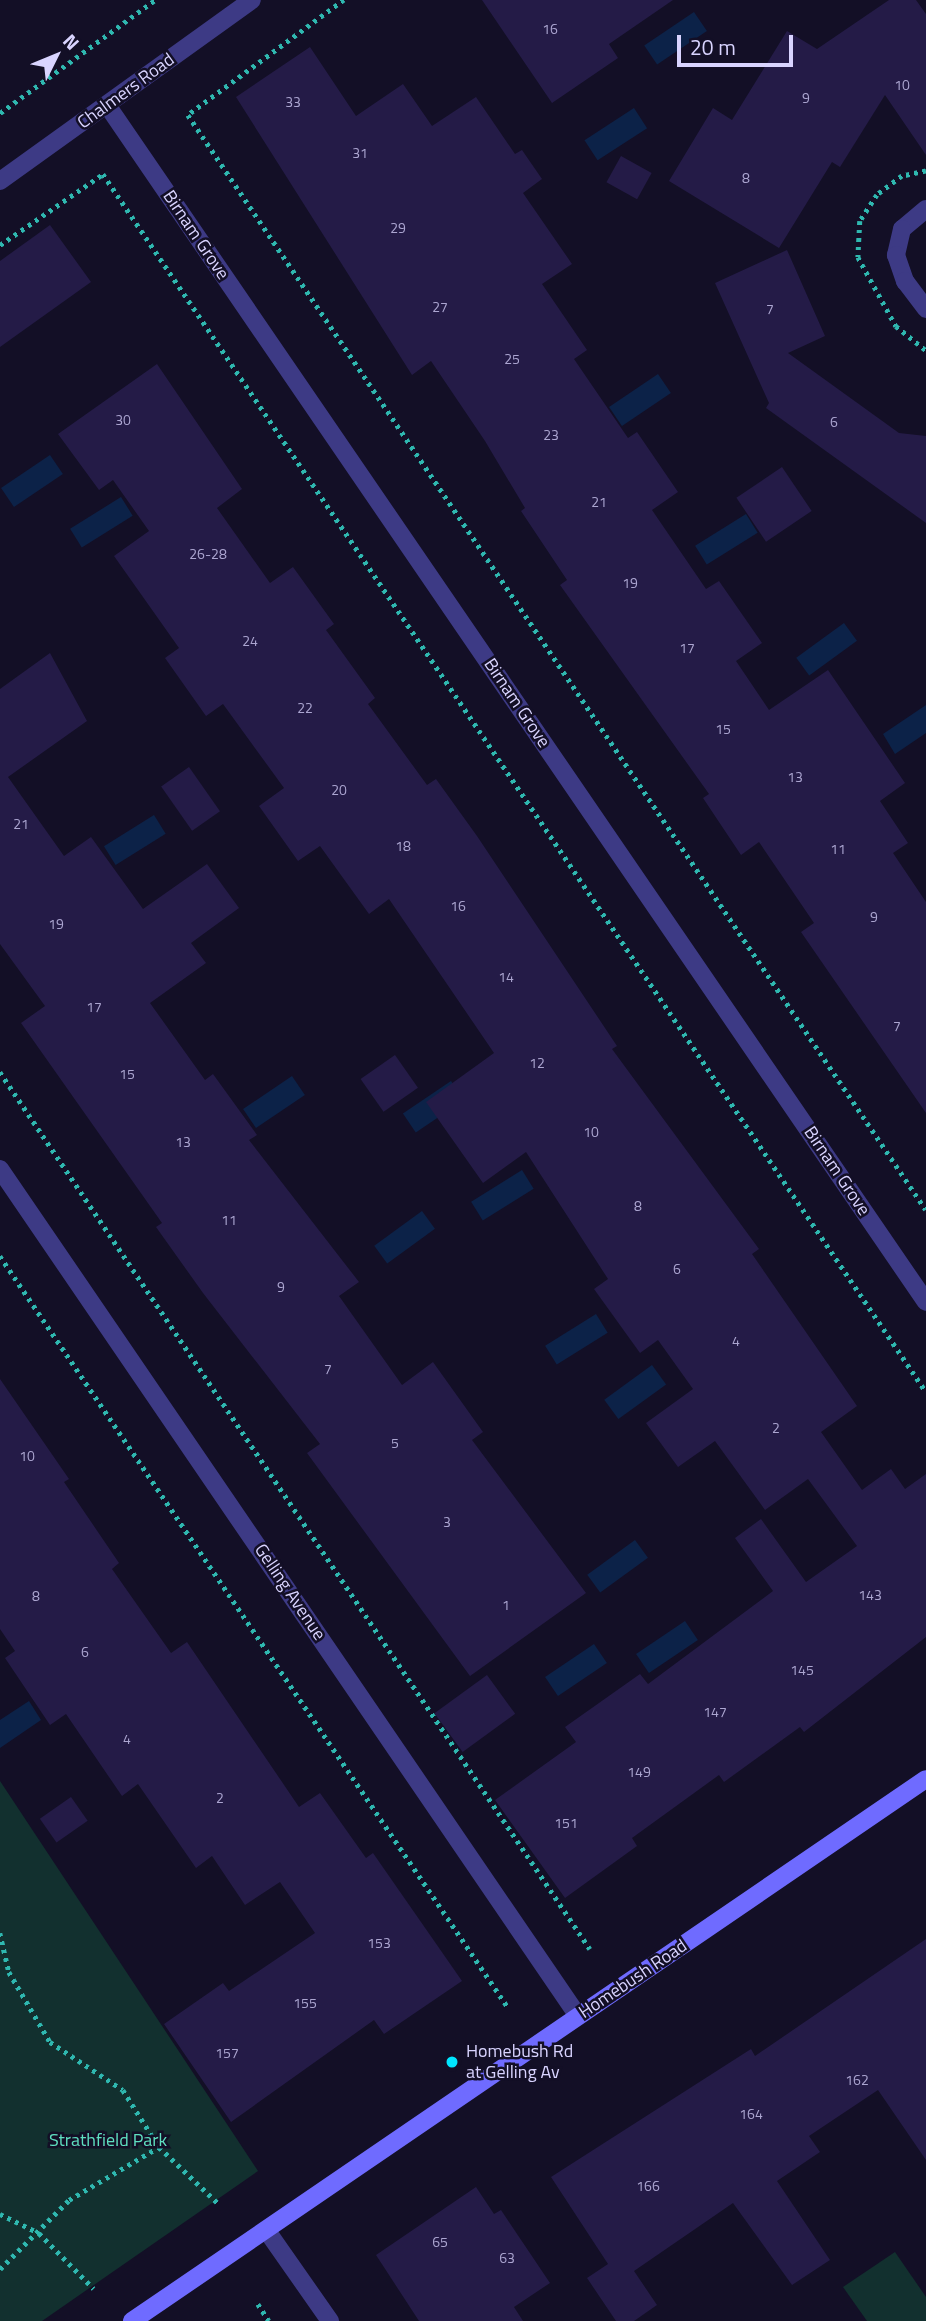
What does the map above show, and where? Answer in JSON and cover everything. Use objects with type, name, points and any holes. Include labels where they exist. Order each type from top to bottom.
[{"type":"main road","name":"Homebush Road","points":[[132,2321],[926,1779]]},
{"type":"street","name":"Chalmers Road","points":[[0,181],[252,0]]},
{"type":"street","name":"Birnam Grove","points":[[107,105],[926,1302]]},
{"type":"street","points":[[926,209],[902,229],[896,255],[926,309]]},
{"type":"street","name":"Gelling Avenue","points":[[0,1169],[578,2017]]},
{"type":"street","points":[[267,2231],[330,2321]]},
{"type":"path","points":[[0,113],[155,0]]},
{"type":"path","points":[[344,0],[188,115],[926,1210]]},
{"type":"path","points":[[0,245],[103,174],[926,1392]]},
{"type":"path","points":[[0,1072],[590,1949]]},
{"type":"path","points":[[0,1256],[507,2007]]},
{"type":"path","points":[[0,1933],[9,1972],[50,2042],[123,2090],[159,2147],[220,2205]]},
{"type":"path","points":[[0,2269],[39,2233],[69,2200],[159,2147]]},
{"type":"path","points":[[0,2214],[39,2233],[94,2289]]},
{"type":"path","points":[[258,2304],[269,2321]]},
{"type":"green space","name":"Strathfield Park","points":[[0,1781],[258,2171],[42,2321],[0,2321]]},
{"type":"green space","points":[[895,2252],[926,2297],[926,2321],[867,2321],[843,2287]]},
{"type":"water","points":[[694,12],[707,31],[657,65],[644,46]]},
{"type":"water","points":[[634,108],[647,128],[598,160],[585,140]]},
{"type":"water","points":[[658,374],[671,393],[622,426],[609,407]]},
{"type":"water","points":[[50,455],[63,474],[14,507],[1,488]]},
{"type":"water","points":[[121,497],[133,516],[82,547],[70,529]]},
{"type":"water","points":[[746,514],[758,533],[707,564],[695,546]]},
{"type":"water","points":[[844,623],[857,641],[809,675],[796,658]]},
{"type":"water","points":[[926,705],[926,733],[895,754],[883,734]]},
{"type":"water","points":[[154,815],[166,834],[116,865],[104,846]]},
{"type":"water","points":[[292,1076],[305,1095],[256,1128],[243,1109]]},
{"type":"water","points":[[451,1081],[464,1100],[416,1133],[403,1113]]},
{"type":"water","points":[[522,1170],[534,1189],[483,1220],[471,1202]]},
{"type":"water","points":[[422,1211],[435,1229],[387,1263],[374,1246]]},
{"type":"water","points":[[596,1314],[608,1333],[557,1364],[545,1346]]},
{"type":"water","points":[[652,1365],[666,1384],[618,1419],[604,1400]]},
{"type":"water","points":[[635,1540],[648,1558],[600,1592],[587,1575]]},
{"type":"water","points":[[685,1621],[698,1640],[649,1673],[636,1654]]},
{"type":"water","points":[[594,1644],[607,1663],[558,1696],[545,1677]]},
{"type":"water","points":[[29,1701],[41,1720],[0,1748],[0,1720]]},
{"type":"building","points":[[482,0],[673,0],[609,44],[618,58],[552,103]]},
{"type":"building","points":[[889,0],[916,0],[926,14],[926,155],[885,95],[840,167],[832,162],[779,248],[669,181],[713,108],[732,120],[787,31],[817,49]]},
{"type":"building","points":[[310,47],[356,116],[403,84],[432,126],[476,97],[515,154],[522,150],[542,179],[523,193],[572,264],[542,284],[587,350],[574,359],[628,438],[637,432],[678,492],[652,510],[706,589],[719,581],[762,643],[736,661],[769,710],[828,670],[905,783],[880,801],[908,843],[893,853],[926,902],[926,1113],[801,932],[814,923],[759,842],[741,855],[703,798],[709,794],[560,585],[567,580],[521,511],[525,508],[485,441],[431,361],[412,375],[236,97]]},
{"type":"building","points":[[621,156],[652,173],[637,199],[606,182]]},
{"type":"building","points":[[50,225],[91,282],[0,347],[0,261]]},
{"type":"building","points":[[787,250],[825,336],[788,353],[899,433],[926,436],[926,523],[766,408],[769,403],[715,283]]},
{"type":"building","points":[[157,364],[242,489],[217,508],[270,583],[293,567],[334,624],[326,630],[375,698],[368,704],[427,785],[436,779],[477,836],[617,1046],[612,1049],[759,1249],[752,1254],[857,1406],[821,1432],[862,1490],[891,1469],[905,1489],[926,1474],[926,1637],[804,1732],[800,1727],[724,1782],[719,1775],[632,1838],[637,1846],[565,1898],[495,1800],[576,1742],[565,1727],[640,1674],[648,1684],[773,1591],[735,1538],[761,1519],[806,1582],[857,1546],[808,1479],[765,1510],[715,1441],[678,1467],[646,1423],[693,1389],[658,1340],[640,1353],[594,1289],[608,1279],[526,1152],[483,1183],[426,1102],[494,1053],[389,899],[369,914],[320,846],[298,861],[259,806],[284,788],[223,704],[206,716],[165,658],[179,648],[114,556],[149,531],[113,480],[99,490],[58,434]]},
{"type":"building","points":[[782,467],[812,511],[766,542],[736,498]]},
{"type":"building","points":[[50,653],[87,721],[8,777],[64,856],[91,837],[143,909],[207,864],[239,908],[191,943],[206,963],[150,1003],[205,1080],[213,1074],[257,1135],[249,1140],[359,1282],[339,1296],[402,1385],[433,1362],[483,1432],[472,1440],[586,1593],[470,1676],[307,1453],[320,1444],[203,1293],[156,1227],[162,1223],[21,1023],[45,1006],[0,944],[0,689]]},
{"type":"building","points":[[189,767],[220,811],[192,831],[161,787]]},
{"type":"building","points":[[395,1055],[418,1088],[384,1112],[361,1079]]},
{"type":"building","points":[[0,1379],[69,1479],[64,1482],[119,1563],[112,1569],[171,1653],[187,1642],[299,1807],[320,1793],[366,1858],[373,1853],[462,1981],[384,2034],[374,2020],[231,2122],[164,2024],[223,1983],[229,1991],[315,1933],[280,1882],[245,1905],[212,1856],[196,1868],[138,1784],[122,1796],[66,1714],[50,1725],[5,1658],[15,1651],[0,1629]]},
{"type":"building","points":[[487,1675],[515,1714],[463,1752],[434,1713]]},
{"type":"building","points":[[71,1797],[88,1821],[57,1843],[40,1819]]},
{"type":"building","points":[[926,1939],[926,2160],[878,2090],[809,2136],[820,2152],[777,2181],[830,2260],[792,2285],[733,2203],[634,2271],[657,2305],[634,2321],[616,2321],[587,2278],[608,2264],[551,2177],[751,2049],[755,2056]]},
{"type":"building","points":[[476,2187],[494,2214],[501,2210],[550,2283],[514,2307],[523,2321],[419,2321],[376,2255]]},
{"type":"place","name":"Homebush Rd at Gelling Av","points":[[452,2062]]}]
